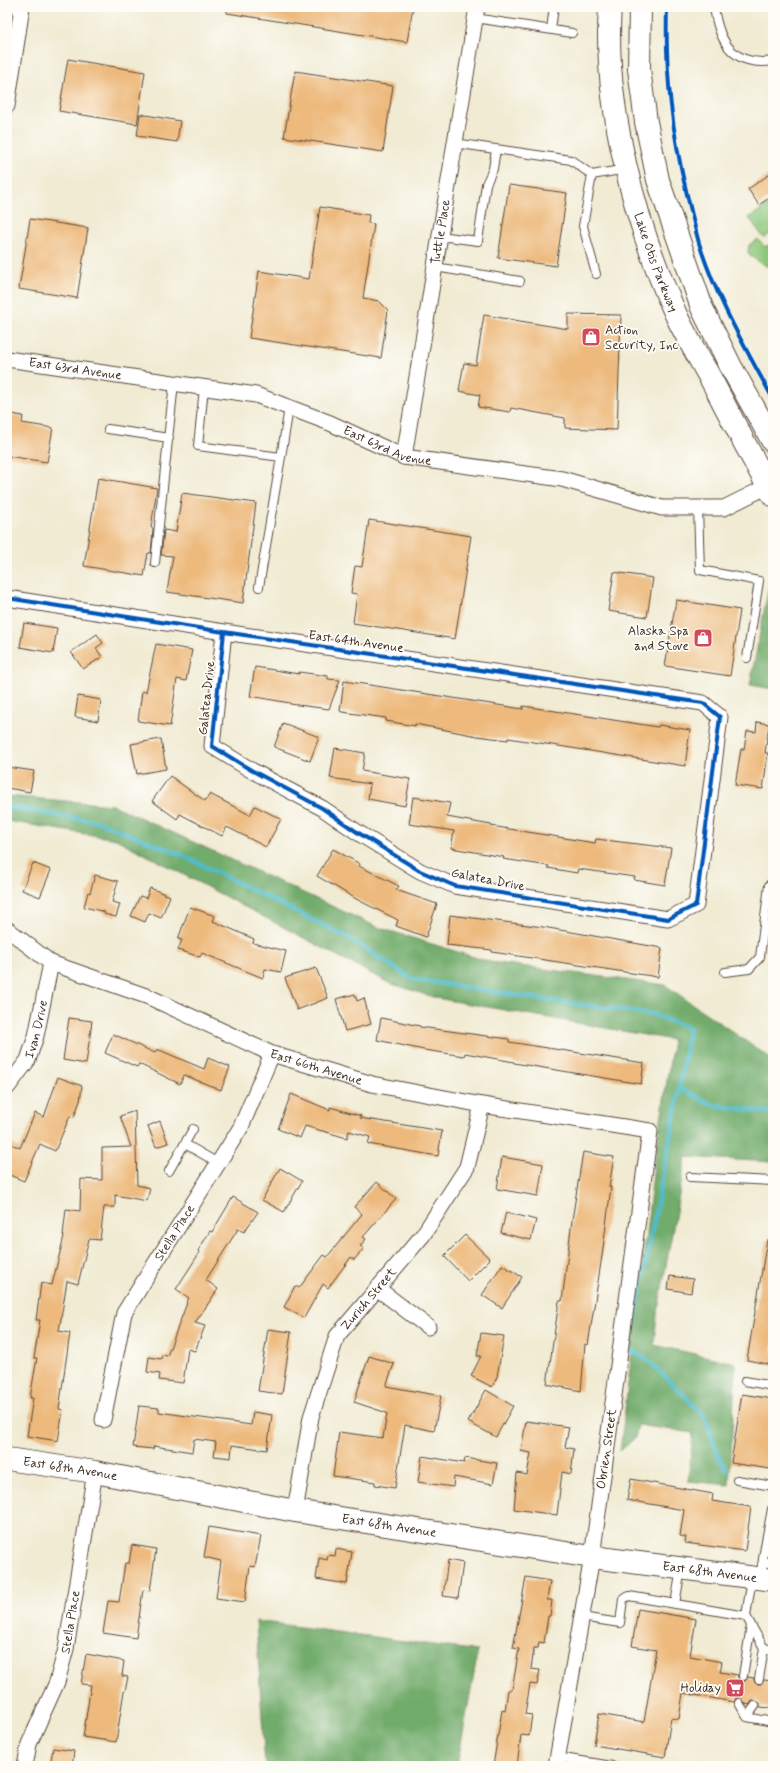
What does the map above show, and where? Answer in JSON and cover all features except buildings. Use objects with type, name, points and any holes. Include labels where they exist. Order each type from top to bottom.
[{"type":"main road","name":"Lake Otis Parkway","points":[[610,7],[609,24],[613,91],[618,127],[649,248],[678,317],[771,489]]},
{"type":"main road","name":"Lake Otis Parkway","points":[[640,7],[639,69],[646,122],[658,180],[702,308],[731,367],[773,442]]},
{"type":"main road","name":"East 68th Avenue","points":[[7,1459],[95,1472],[295,1510],[592,1557],[681,1568],[762,1575]]},
{"type":"street","points":[[7,106],[17,8]]},
{"type":"street","name":"Tuttle Place","points":[[404,457],[476,12]]},
{"type":"street","name":"East 63rd Avenue","points":[[7,358],[256,395],[330,424],[404,457],[562,479],[662,508],[724,508],[771,489]]},
{"type":"street","name":"East 64th Avenue","points":[[7,598],[224,632],[703,703]]},
{"type":"street","name":"Galatea Drive","points":[[224,632],[212,746],[251,770],[322,808],[356,832],[420,871],[455,886],[668,919],[696,905],[720,717],[703,703]]},
{"type":"street","name":"East 66th Avenue","points":[[7,929],[51,963],[149,997],[272,1054],[372,1084],[482,1105],[650,1131]]},
{"type":"street","name":"Ivan Drive","points":[[7,1088],[28,1060],[36,1036],[51,963]]},
{"type":"street","name":"Stella Place","points":[[104,1420],[124,1313],[241,1127],[272,1054]]},
{"type":"street","name":"Zurich Street","points":[[295,1510],[311,1417],[337,1336],[423,1235],[467,1167],[482,1105]]},
{"type":"street","name":"Obrien Street","points":[[556,1762],[592,1557],[650,1131]]},
{"type":"street","points":[[377,1288],[428,1327]]},
{"type":"street","name":"Stella Place","points":[[25,1766],[29,1744],[58,1682],[66,1649],[95,1472]]},
{"type":"lane","points":[[551,29],[554,7]]},
{"type":"lane","points":[[714,7],[716,19],[722,34],[732,52],[748,62],[761,63],[773,61]]},
{"type":"lane","points":[[476,12],[572,33]]},
{"type":"lane","points":[[454,143],[571,160],[592,175],[628,169]]},
{"type":"lane","points":[[440,236],[478,241],[486,184],[493,169],[496,149]]},
{"type":"lane","points":[[592,175],[584,226],[596,274]]},
{"type":"lane","points":[[435,267],[520,281]]},
{"type":"lane","points":[[155,563],[174,383]]},
{"type":"lane","points":[[204,388],[198,446],[281,457]]},
{"type":"lane","points":[[259,587],[289,408]]},
{"type":"lane","points":[[108,429],[169,438]]},
{"type":"lane","points":[[698,508],[700,570],[759,581],[747,658]]},
{"type":"lane","points":[[725,972],[749,969],[760,957],[769,885],[773,883]]},
{"type":"lane","points":[[169,1171],[193,1129]]},
{"type":"lane","points":[[185,1144],[218,1163]]},
{"type":"lane","points":[[690,1177],[773,1181]]},
{"type":"lane","points":[[745,1381],[773,1386]]},
{"type":"lane","points":[[737,1480],[773,1486]]},
{"type":"lane","points":[[746,1616],[762,1575],[769,1544],[773,1508]]},
{"type":"lane","points":[[762,1575],[773,1560]]},
{"type":"lane","points":[[675,1604],[681,1568]]},
{"type":"lane","points":[[581,1617],[620,1623],[623,1599],[629,1596],[746,1616]]},
{"type":"lane","points":[[746,1616],[764,1648],[759,1679]]},
{"type":"lane","points":[[743,1676],[751,1625]]},
{"type":"lane","points":[[764,1648],[773,1650]]},
{"type":"lane","points":[[739,1703],[747,1717],[773,1722]]},
{"type":"lane","points":[[747,1717],[755,1706]]},
{"type":"lane","points":[[556,1762],[612,1766]]},
{"type":"green space","points":[[773,201],[773,232],[764,238],[749,218]]},
{"type":"green space","points":[[758,239],[765,247],[773,242],[773,270],[750,256],[748,252],[749,245]]},
{"type":"green space","points":[[770,579],[773,580],[773,689],[750,685]]},
{"type":"green space","points":[[7,796],[113,805],[377,927],[490,962],[665,985],[773,1060],[773,1162],[686,1157],[657,1315],[654,1345],[736,1363],[729,1485],[688,1481],[693,1433],[638,1425],[635,1438],[620,1451],[654,1166],[673,1040],[436,998],[389,983],[116,839],[7,821]]},
{"type":"green space","points":[[256,1621],[478,1651],[457,1766],[265,1766]]},
{"type":"waterway","points":[[7,807],[99,822],[182,855],[349,938],[412,979],[533,998],[652,1014],[689,1028],[677,1102],[629,1349],[649,1361],[704,1415],[721,1462],[727,1470]]},
{"type":"waterway","points":[[679,1088],[713,1105],[773,1113]]},
{"type":"cycle path","points":[[667,7],[667,56],[674,127],[682,175],[698,238],[714,284],[742,342],[773,399]]},
{"type":"cycle path","points":[[7,598],[224,632],[703,703],[720,717],[696,905],[668,919],[455,886],[420,871],[357,832],[322,808],[251,770],[212,746],[224,632]]},
{"type":"place","name":"Action Security, Inc","points":[[591,337]]},
{"type":"place","name":"Alaska Spa and Stove","points":[[703,638]]},
{"type":"place","name":"Holiday","points":[[735,1688]]}]
